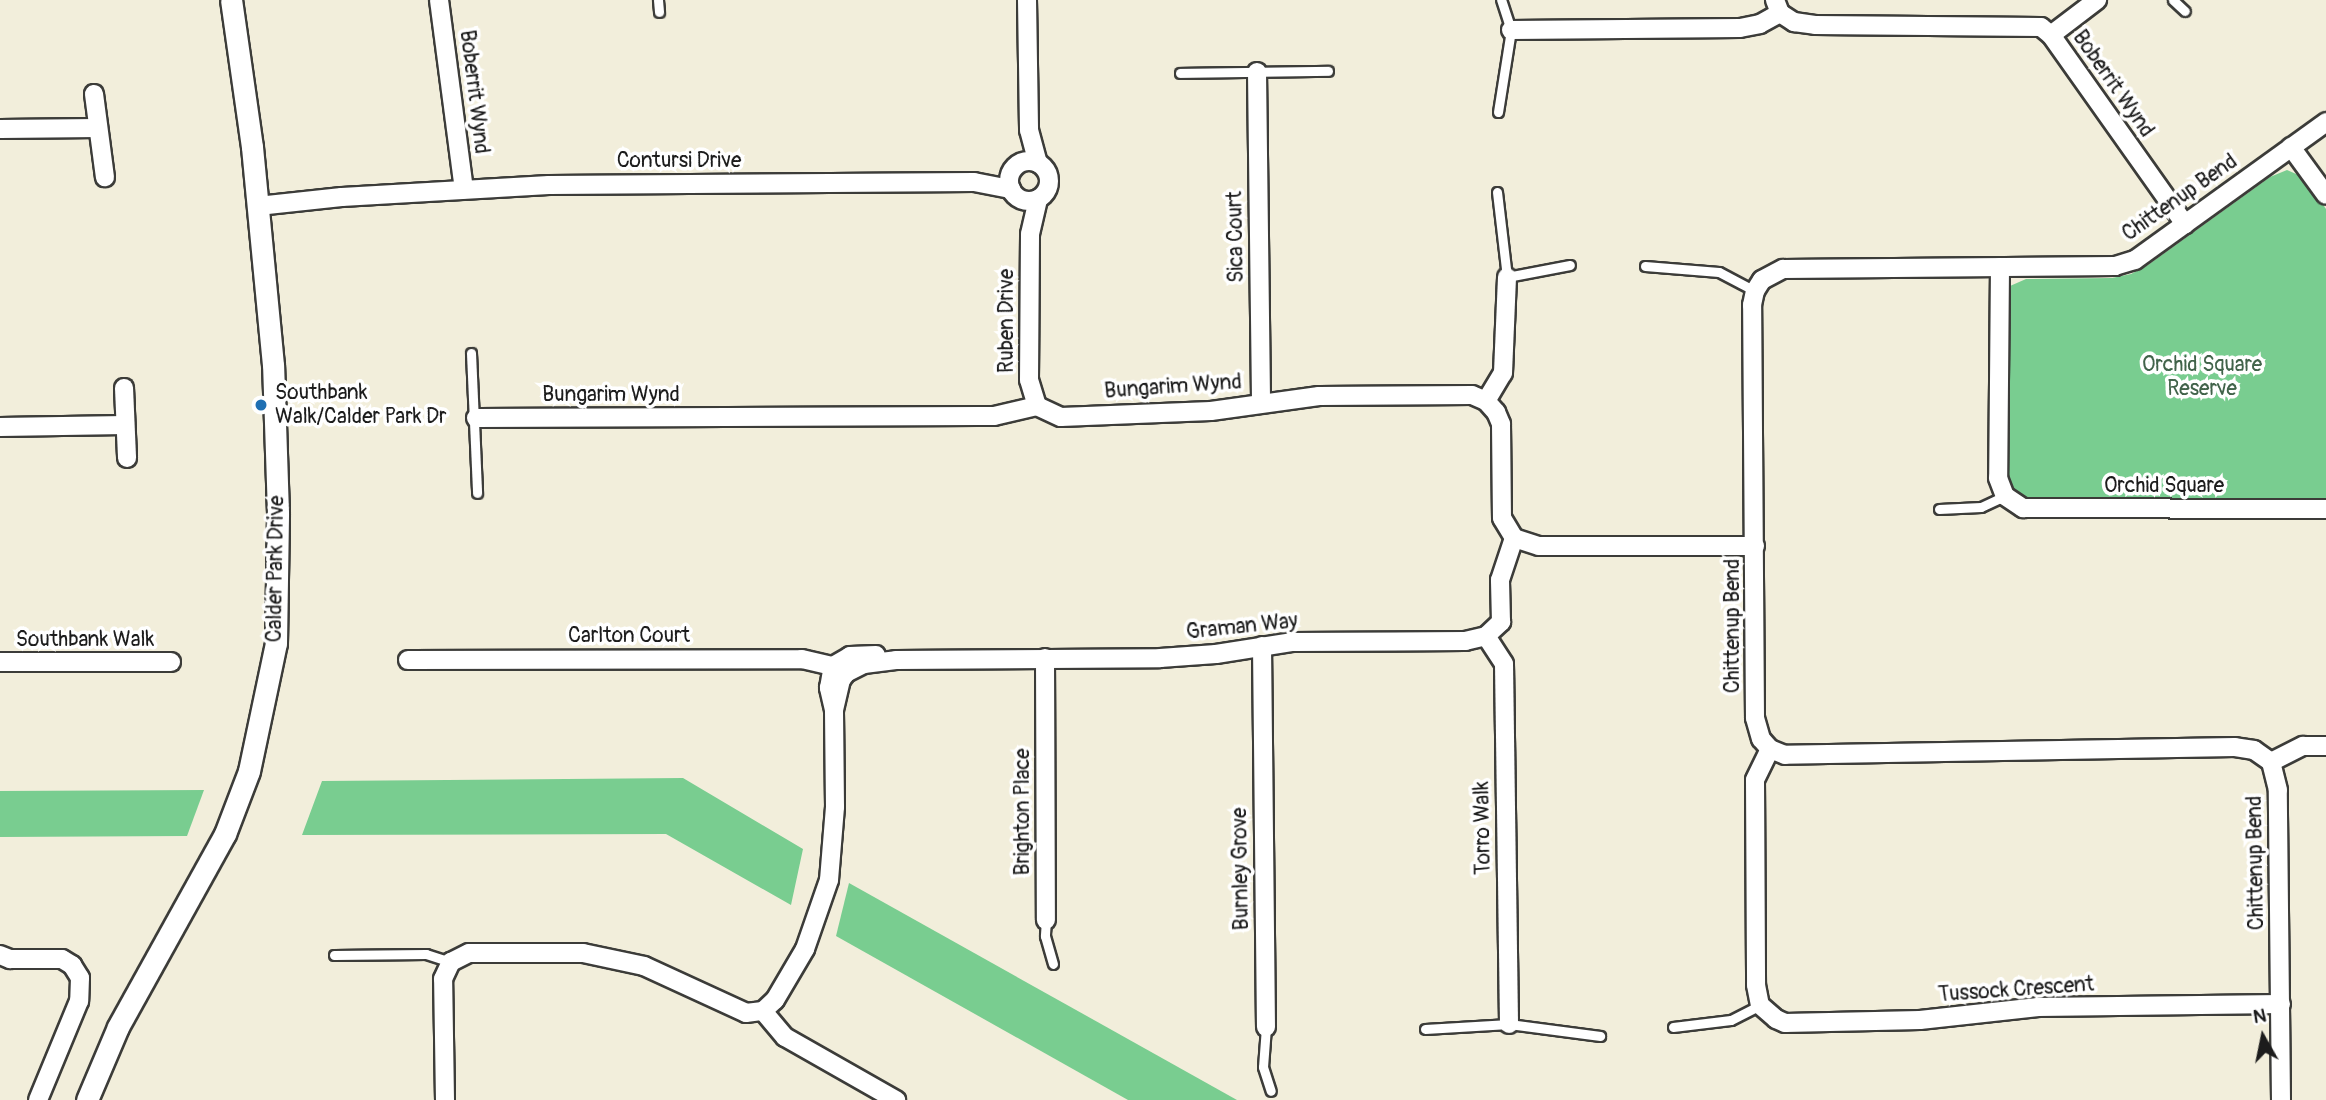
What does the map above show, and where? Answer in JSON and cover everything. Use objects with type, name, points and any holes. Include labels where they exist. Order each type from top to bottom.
[{"type":"street","name":"Calder Park Drive","points":[[88,1100],[118,1027],[225,834],[249,771],[276,643],[278,444],[259,210],[231,0]]},
{"type":"street","name":"Boberrit Wynd","points":[[439,0],[464,189]]},
{"type":"street","name":"Ruben Drive","points":[[1027,0],[1030,130],[1023,181],[1030,234],[1029,380],[1037,407]]},
{"type":"street","points":[[2051,35],[2097,0]]},
{"type":"street","name":"Boberrit Wynd","points":[[1777,7],[1794,22],[1815,25],[2030,25],[2051,35],[2185,224]]},
{"type":"street","points":[[1511,30],[1740,28],[1760,24],[1777,7]]},
{"type":"street","name":"Sica Court","points":[[1257,72],[1261,402]]},
{"type":"street","points":[[94,94],[105,177]]},
{"type":"street","name":"Chittenup Bend","points":[[1770,749],[1761,739],[1755,718],[1752,305],[1755,291],[1762,280],[1783,269],[2115,266],[2134,260],[2153,249],[2326,122]]},
{"type":"street","points":[[0,129],[98,128]]},
{"type":"street","points":[[2291,147],[2326,195]]},
{"type":"street","name":"Contursi Drive","points":[[259,210],[342,197],[385,197],[464,189],[549,185],[1023,181]]},
{"type":"street","points":[[2000,267],[1998,478],[2005,496]]},
{"type":"street","points":[[1507,277],[1503,373],[1486,401],[1496,412],[1501,424],[1502,518],[1514,538],[1539,546],[1755,546]]},
{"type":"street","points":[[124,388],[127,458]]},
{"type":"street","name":"Bungarim Wynd","points":[[476,418],[995,416],[1037,407],[1060,417],[1211,411],[1261,402],[1332,396],[1472,395],[1486,401]]},
{"type":"street","points":[[0,427],[125,425]]},
{"type":"street","name":"Orchid Square","points":[[2005,496],[2023,508],[2326,509]]},
{"type":"street","points":[[1486,636],[1501,622],[1500,580],[1514,538]]},
{"type":"street","name":"Graman Way","points":[[839,669],[897,660],[1188,656],[1293,642],[1465,640],[1486,636]]},
{"type":"street","name":"Torro Walk","points":[[1486,636],[1503,664],[1509,1024]]},
{"type":"street","name":"Burnley Grove","points":[[1262,646],[1266,1027]]},
{"type":"street","name":"Brighton Place","points":[[1045,658],[1046,920]]},
{"type":"street","name":"Carlton Court","points":[[408,660],[802,659],[839,669]]},
{"type":"street","name":"Southbank Walk","points":[[0,662],[171,662]]},
{"type":"street","points":[[445,1100],[443,979],[451,962],[469,953],[583,953],[644,966],[746,1013],[763,1011],[775,1000],[805,949],[829,880],[835,821],[834,710],[841,680],[839,669]]},
{"type":"street","points":[[1760,1005],[1756,985],[1755,780],[1770,749],[1785,755],[2235,747],[2254,750],[2271,762],[2303,746],[2326,746]]},
{"type":"street","name":"Chittenup Bend","points":[[2271,762],[2278,790],[2283,1096]]},
{"type":"street","points":[[0,955],[10,959],[62,959],[72,965],[80,978],[79,1001],[38,1100]]},
{"type":"street","name":"Tussock Crescent","points":[[1760,1005],[1767,1013],[1785,1023],[1946,1019],[2038,1007],[2281,1004]]},
{"type":"street","points":[[763,1011],[785,1037],[896,1100]]},
{"type":"lane","points":[[658,0],[659,12]]},
{"type":"lane","points":[[1498,112],[1511,30],[1501,0]]},
{"type":"lane","points":[[2173,0],[2185,11]]},
{"type":"lane","points":[[1180,73],[1328,71]]},
{"type":"lane","points":[[1497,192],[1507,277],[1570,265]]},
{"type":"lane","points":[[1645,266],[1719,272],[1755,291]]},
{"type":"lane","points":[[471,353],[476,418],[477,493]]},
{"type":"lane","points":[[1939,509],[1981,508],[2005,496]]},
{"type":"lane","name":"Brighton Place","points":[[1046,920],[1045,936],[1053,964]]},
{"type":"lane","points":[[334,955],[426,954],[451,962]]},
{"type":"lane","points":[[1673,1027],[1731,1020],[1760,1005]]},
{"type":"lane","points":[[1425,1029],[1509,1024],[1600,1036]]},
{"type":"lane","name":"Burnley Grove","points":[[1266,1027],[1263,1067],[1272,1091]]},
{"type":"green space","name":"Orchid Square Reserve","points":[[2287,170],[2303,177],[2326,209],[2326,502],[2025,501],[2010,491],[2003,471],[2006,302],[2010,286],[2026,279],[2112,278],[2131,274],[2148,265],[2270,177]]},
{"type":"green space","points":[[683,778],[803,849],[791,905],[666,834],[302,835],[322,781]]},
{"type":"green space","points":[[204,790],[187,836],[0,837],[0,791]]},
{"type":"green space","points":[[849,883],[1237,1100],[1128,1100],[836,936]]},
{"type":"place","name":"Southbank Walk/Calder Park Dr","points":[[261,405]]}]
